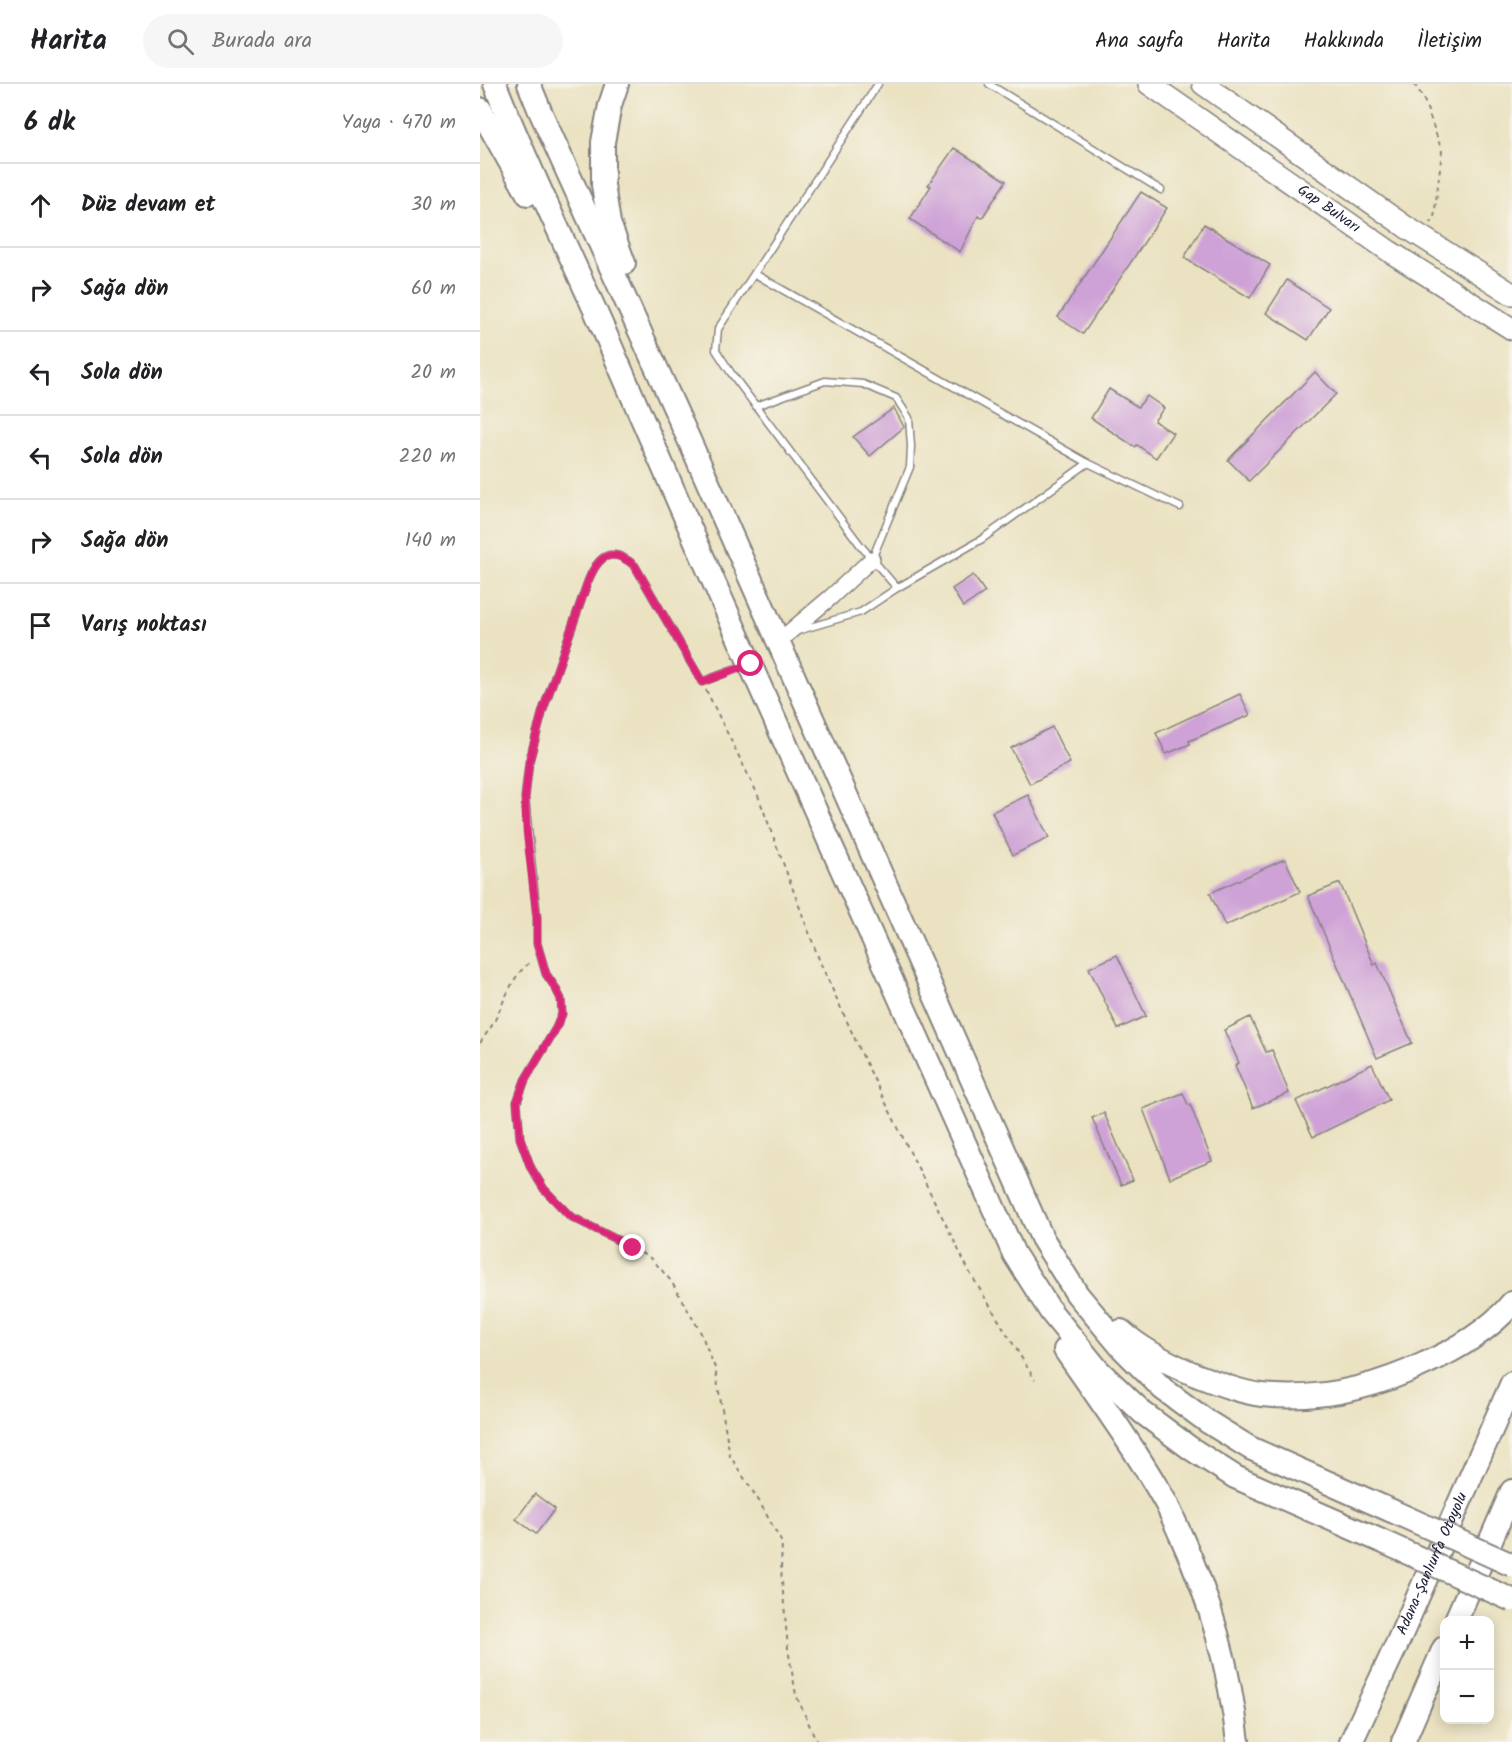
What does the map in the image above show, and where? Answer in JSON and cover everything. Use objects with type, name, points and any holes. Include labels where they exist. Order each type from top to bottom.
[{"type":"highway","points":[[495,84],[510,124],[592,302],[654,447],[1014,1254],[1051,1312],[1098,1370],[1143,1413],[1190,1448],[1235,1477],[1512,1600]]},
{"type":"highway","points":[[529,84],[690,442],[781,636],[1042,1238],[1077,1294],[1122,1348],[1163,1389],[1208,1422],[1250,1448],[1512,1565]]},
{"type":"highway","points":[[617,84],[610,105],[603,142],[603,185],[609,223],[690,442]]},
{"type":"highway","name":"Gap Bulvarı","points":[[1149,84],[1389,251],[1512,329]]},
{"type":"highway","name":"Gap Bulvarı","points":[[1203,84],[1423,238],[1512,294]]},
{"type":"highway","points":[[480,109],[565,265],[654,447]]},
{"type":"highway","points":[[997,1137],[1049,1238],[1099,1310],[1124,1334],[1154,1355],[1224,1386],[1260,1395],[1300,1396],[1371,1386],[1442,1356],[1476,1335],[1512,1304]]},
{"type":"highway","points":[[968,1150],[1010,1256],[1044,1319],[1167,1504],[1188,1552],[1217,1630],[1234,1706],[1238,1742]]},
{"type":"highway","name":"Adana-Şanlıurfa Otoyolu","points":[[1351,1742],[1512,1383]]},
{"type":"highway","points":[[1459,1616],[1512,1491]]},
{"type":"highway","points":[[1459,1616],[1512,1506]]},
{"type":"highway","points":[[1403,1742],[1440,1658]]},
{"type":"street","points":[[781,636],[831,597],[872,559]]},
{"type":"lane","points":[[878,84],[718,329],[716,350],[731,374],[872,559],[897,588]]},
{"type":"lane","points":[[989,84],[1161,190]]},
{"type":"lane","points":[[755,274],[1088,463],[1180,507]]},
{"type":"lane","points":[[756,406],[825,381],[863,384],[896,398],[909,418],[910,467],[872,559]]},
{"type":"lane","points":[[781,636],[861,612],[981,539],[1088,463]]},
{"type":"lane","points":[[633,1248],[570,1216],[544,1189],[531,1168],[520,1138],[517,1102],[525,1080],[562,1014],[561,999],[546,974],[537,943],[537,918],[525,798],[529,762],[543,710],[590,575],[593,567],[600,560],[614,554],[624,557],[635,566],[702,682],[751,664]]},
{"type":"path","points":[[1413,84],[1423,97],[1442,151],[1434,218],[1423,238]]},
{"type":"path","points":[[702,682],[757,792],[820,962],[864,1059],[970,1273],[1035,1380]]},
{"type":"path","points":[[480,1043],[493,1024],[508,990],[528,964],[540,958]]},
{"type":"path","points":[[633,1248],[652,1260],[671,1281],[700,1331],[715,1368],[730,1456],[759,1501],[782,1543],[781,1570],[788,1649],[796,1695],[817,1742]]},
{"type":"building","points":[[954,148],[1006,181],[982,218],[978,216],[960,252],[910,219],[931,186],[928,185]]},
{"type":"building","points":[[1141,192],[1167,208],[1083,334],[1058,317]]},
{"type":"building","points":[[1204,224],[1270,265],[1250,298],[1184,258]]},
{"type":"building","points":[[1287,280],[1329,308],[1308,340],[1266,313]]},
{"type":"building","points":[[1315,372],[1336,394],[1249,481],[1228,460]]},
{"type":"building","points":[[1109,389],[1138,407],[1147,396],[1164,408],[1154,421],[1173,433],[1156,458],[1091,418]]},
{"type":"building","points":[[894,408],[904,427],[870,456],[853,437]]},
{"type":"building","points":[[973,575],[985,592],[963,607],[952,589]]},
{"type":"building","points":[[1240,694],[1250,715],[1189,741],[1190,744],[1166,754],[1156,733]]},
{"type":"building","points":[[1052,727],[1070,763],[1030,784],[1011,748]]},
{"type":"building","points":[[1028,795],[1049,838],[1013,855],[992,812]]},
{"type":"building","points":[[1285,859],[1300,892],[1225,926],[1210,893]]},
{"type":"building","points":[[1340,883],[1374,965],[1377,963],[1412,1043],[1377,1058],[1308,896]]},
{"type":"building","points":[[1117,955],[1146,1016],[1118,1029],[1089,968]]},
{"type":"building","points":[[1250,1017],[1266,1052],[1272,1050],[1289,1093],[1253,1108],[1235,1065],[1239,1063],[1224,1030]]},
{"type":"building","points":[[1372,1064],[1389,1100],[1313,1137],[1296,1101]]},
{"type":"building","points":[[1183,1093],[1188,1105],[1190,1104],[1212,1161],[1170,1178],[1143,1109]]},
{"type":"building","points":[[1104,1113],[1133,1180],[1121,1185],[1092,1118]]},
{"type":"building","points":[[535,1494],[555,1509],[536,1534],[516,1519]]},
{"type":"route","points":[[633,1248],[570,1216],[544,1189],[531,1168],[520,1138],[517,1102],[525,1080],[562,1014],[561,999],[546,974],[537,943],[537,918],[525,798],[529,762],[543,710],[587,584],[593,567],[600,560],[614,554],[624,557],[635,566],[702,682],[751,664]]}]
